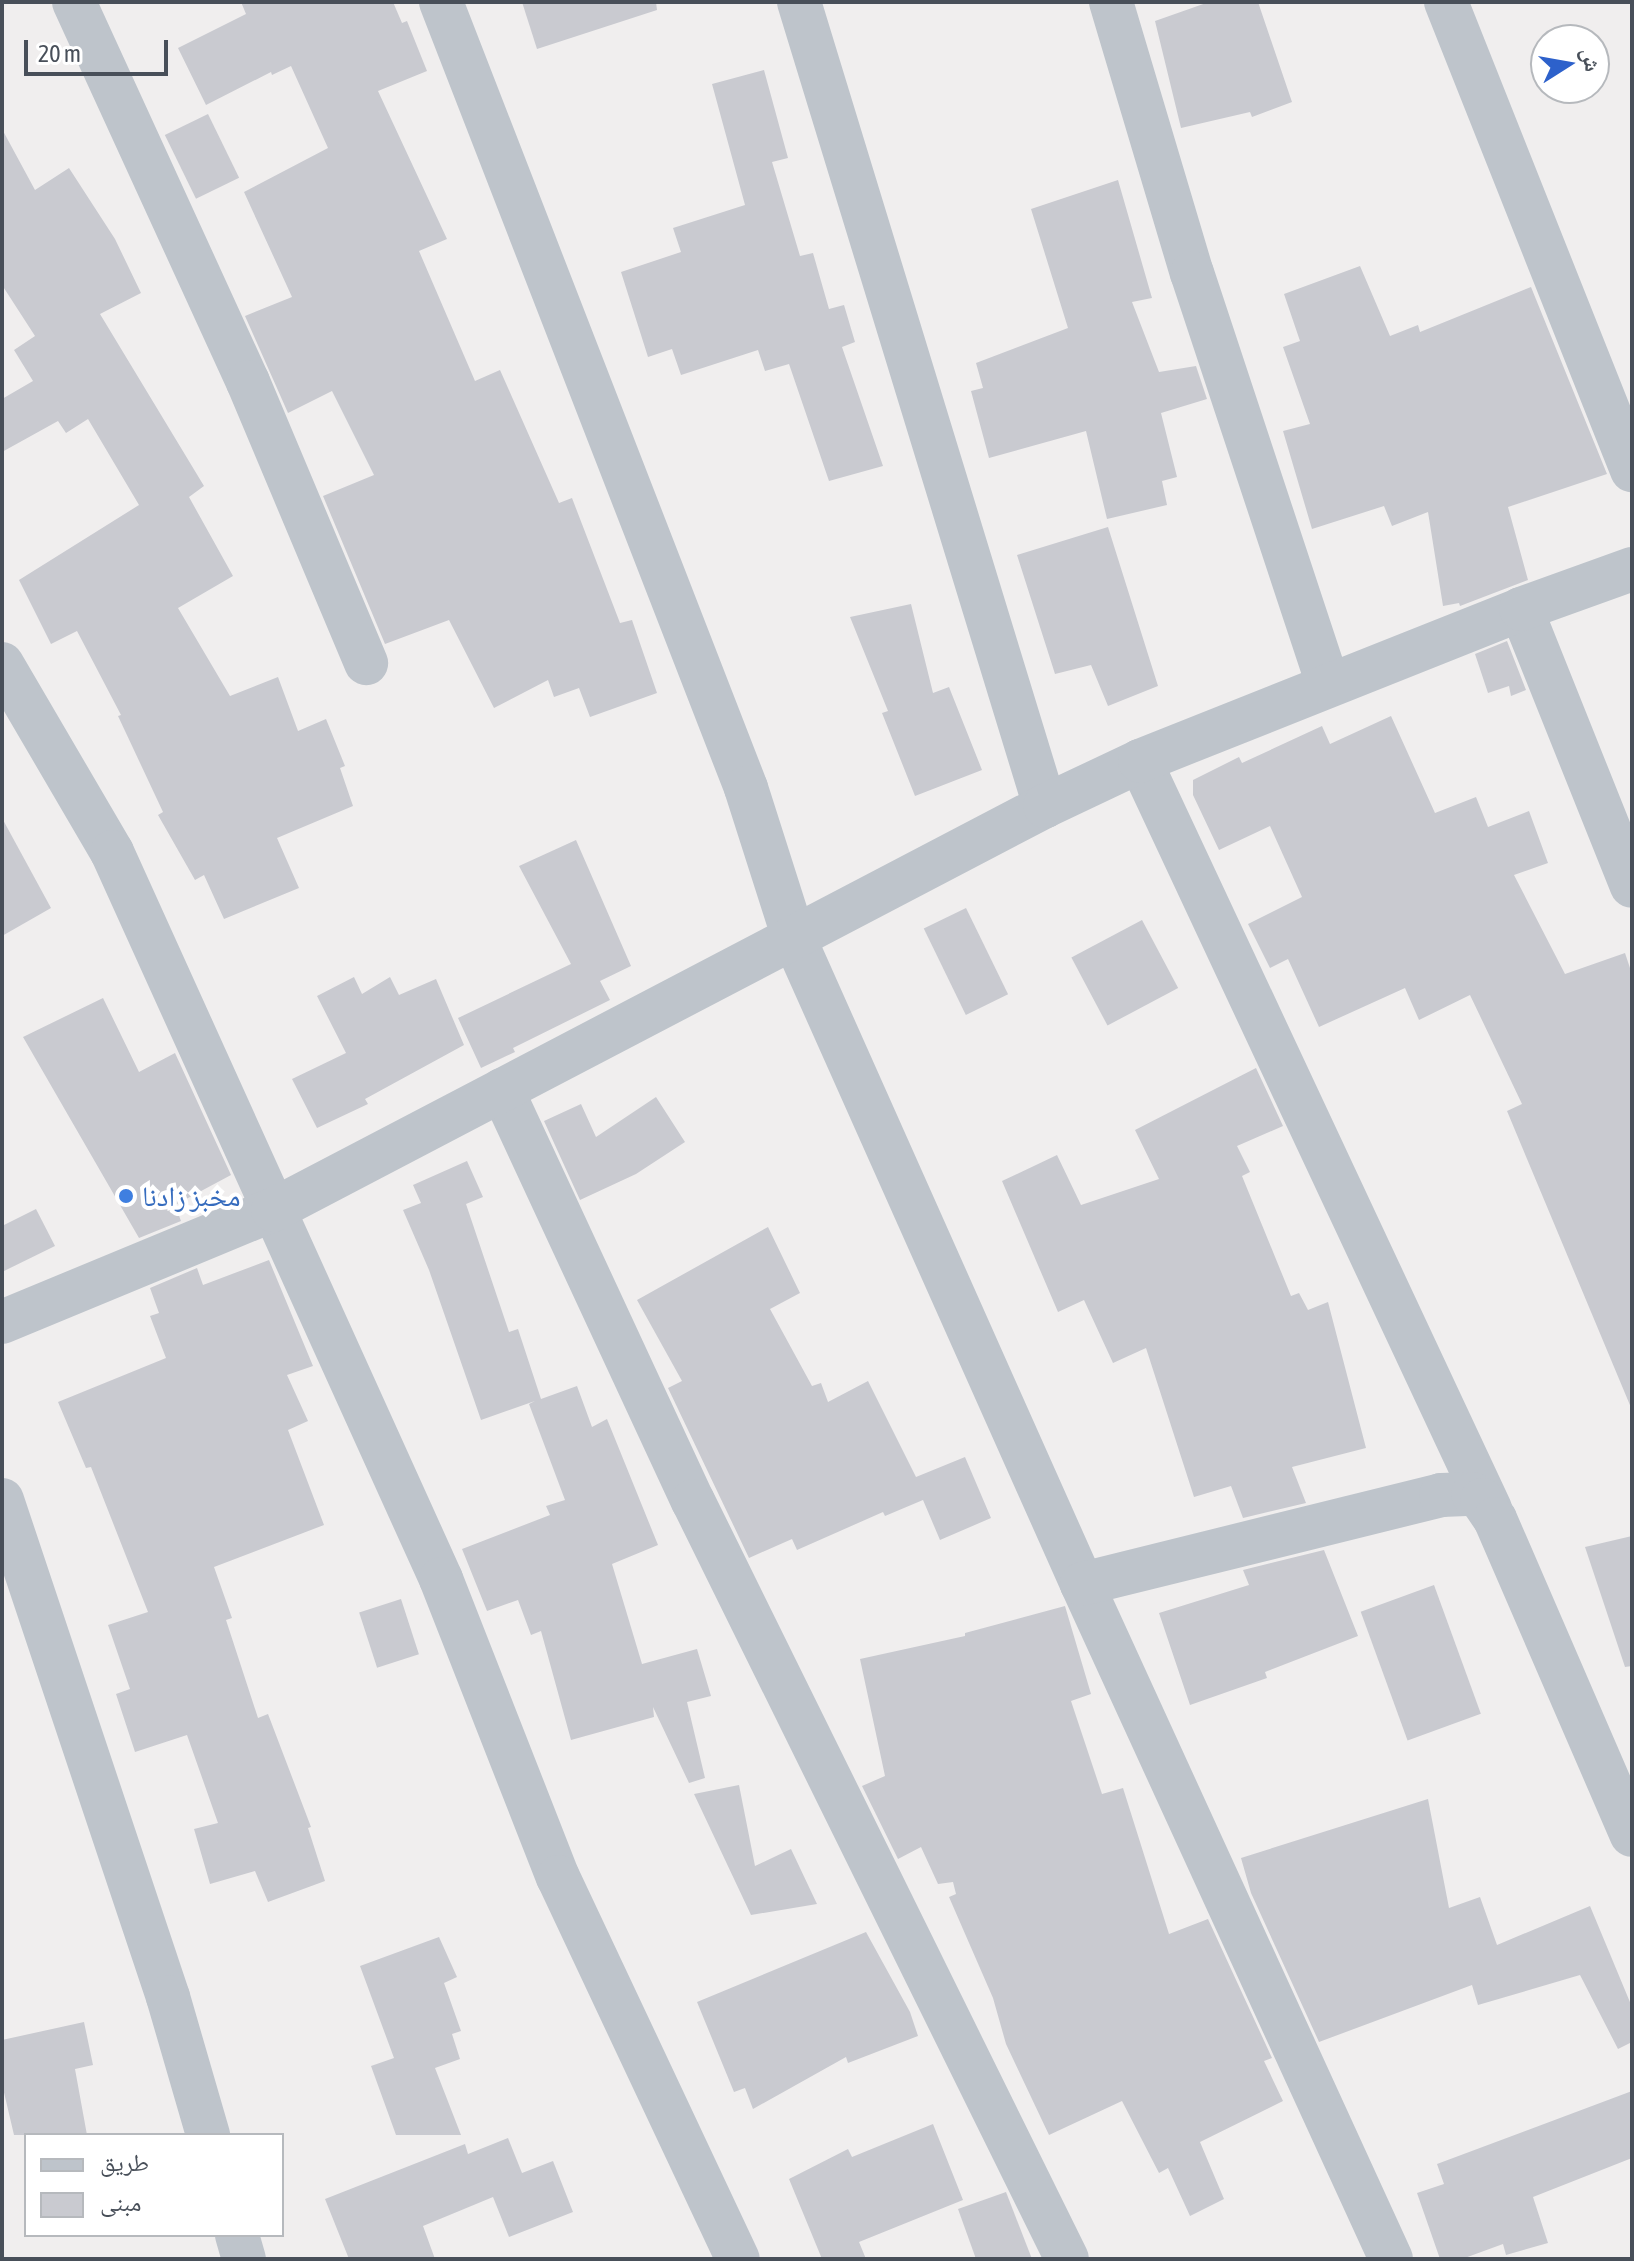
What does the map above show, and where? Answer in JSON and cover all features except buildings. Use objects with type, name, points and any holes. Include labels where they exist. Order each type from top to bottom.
[{"type":"street","points":[[74,2],[248,382],[366,663]]},
{"type":"street","points":[[441,2],[746,788],[794,938],[1082,1584],[1391,2259]]},
{"type":"street","points":[[799,2],[1045,806]]},
{"type":"street","points":[[1111,2],[1192,273],[1328,685]]},
{"type":"street","points":[[1446,2],[1632,470]]},
{"type":"street","points":[[2,1322],[273,1210],[1045,806],[1140,761],[1521,609],[1632,569]]},
{"type":"street","points":[[1521,609],[1632,886]]},
{"type":"street","points":[[2,664],[112,852],[441,1579],[558,1877],[738,2259]]},
{"type":"street","points":[[1140,761],[1490,1509],[1632,1835]]},
{"type":"street","points":[[502,1090],[693,1501],[1067,2259]]},
{"type":"street","points":[[1082,1584],[1451,1493],[1473,1494],[1490,1509]]},
{"type":"street","points":[[2,1500],[168,1997],[207,2133]]},
{"type":"street","points":[[238,2237],[244,2259]]},
{"type":"place","name":"مخبز زادنا","points":[[126,1196]]}]
